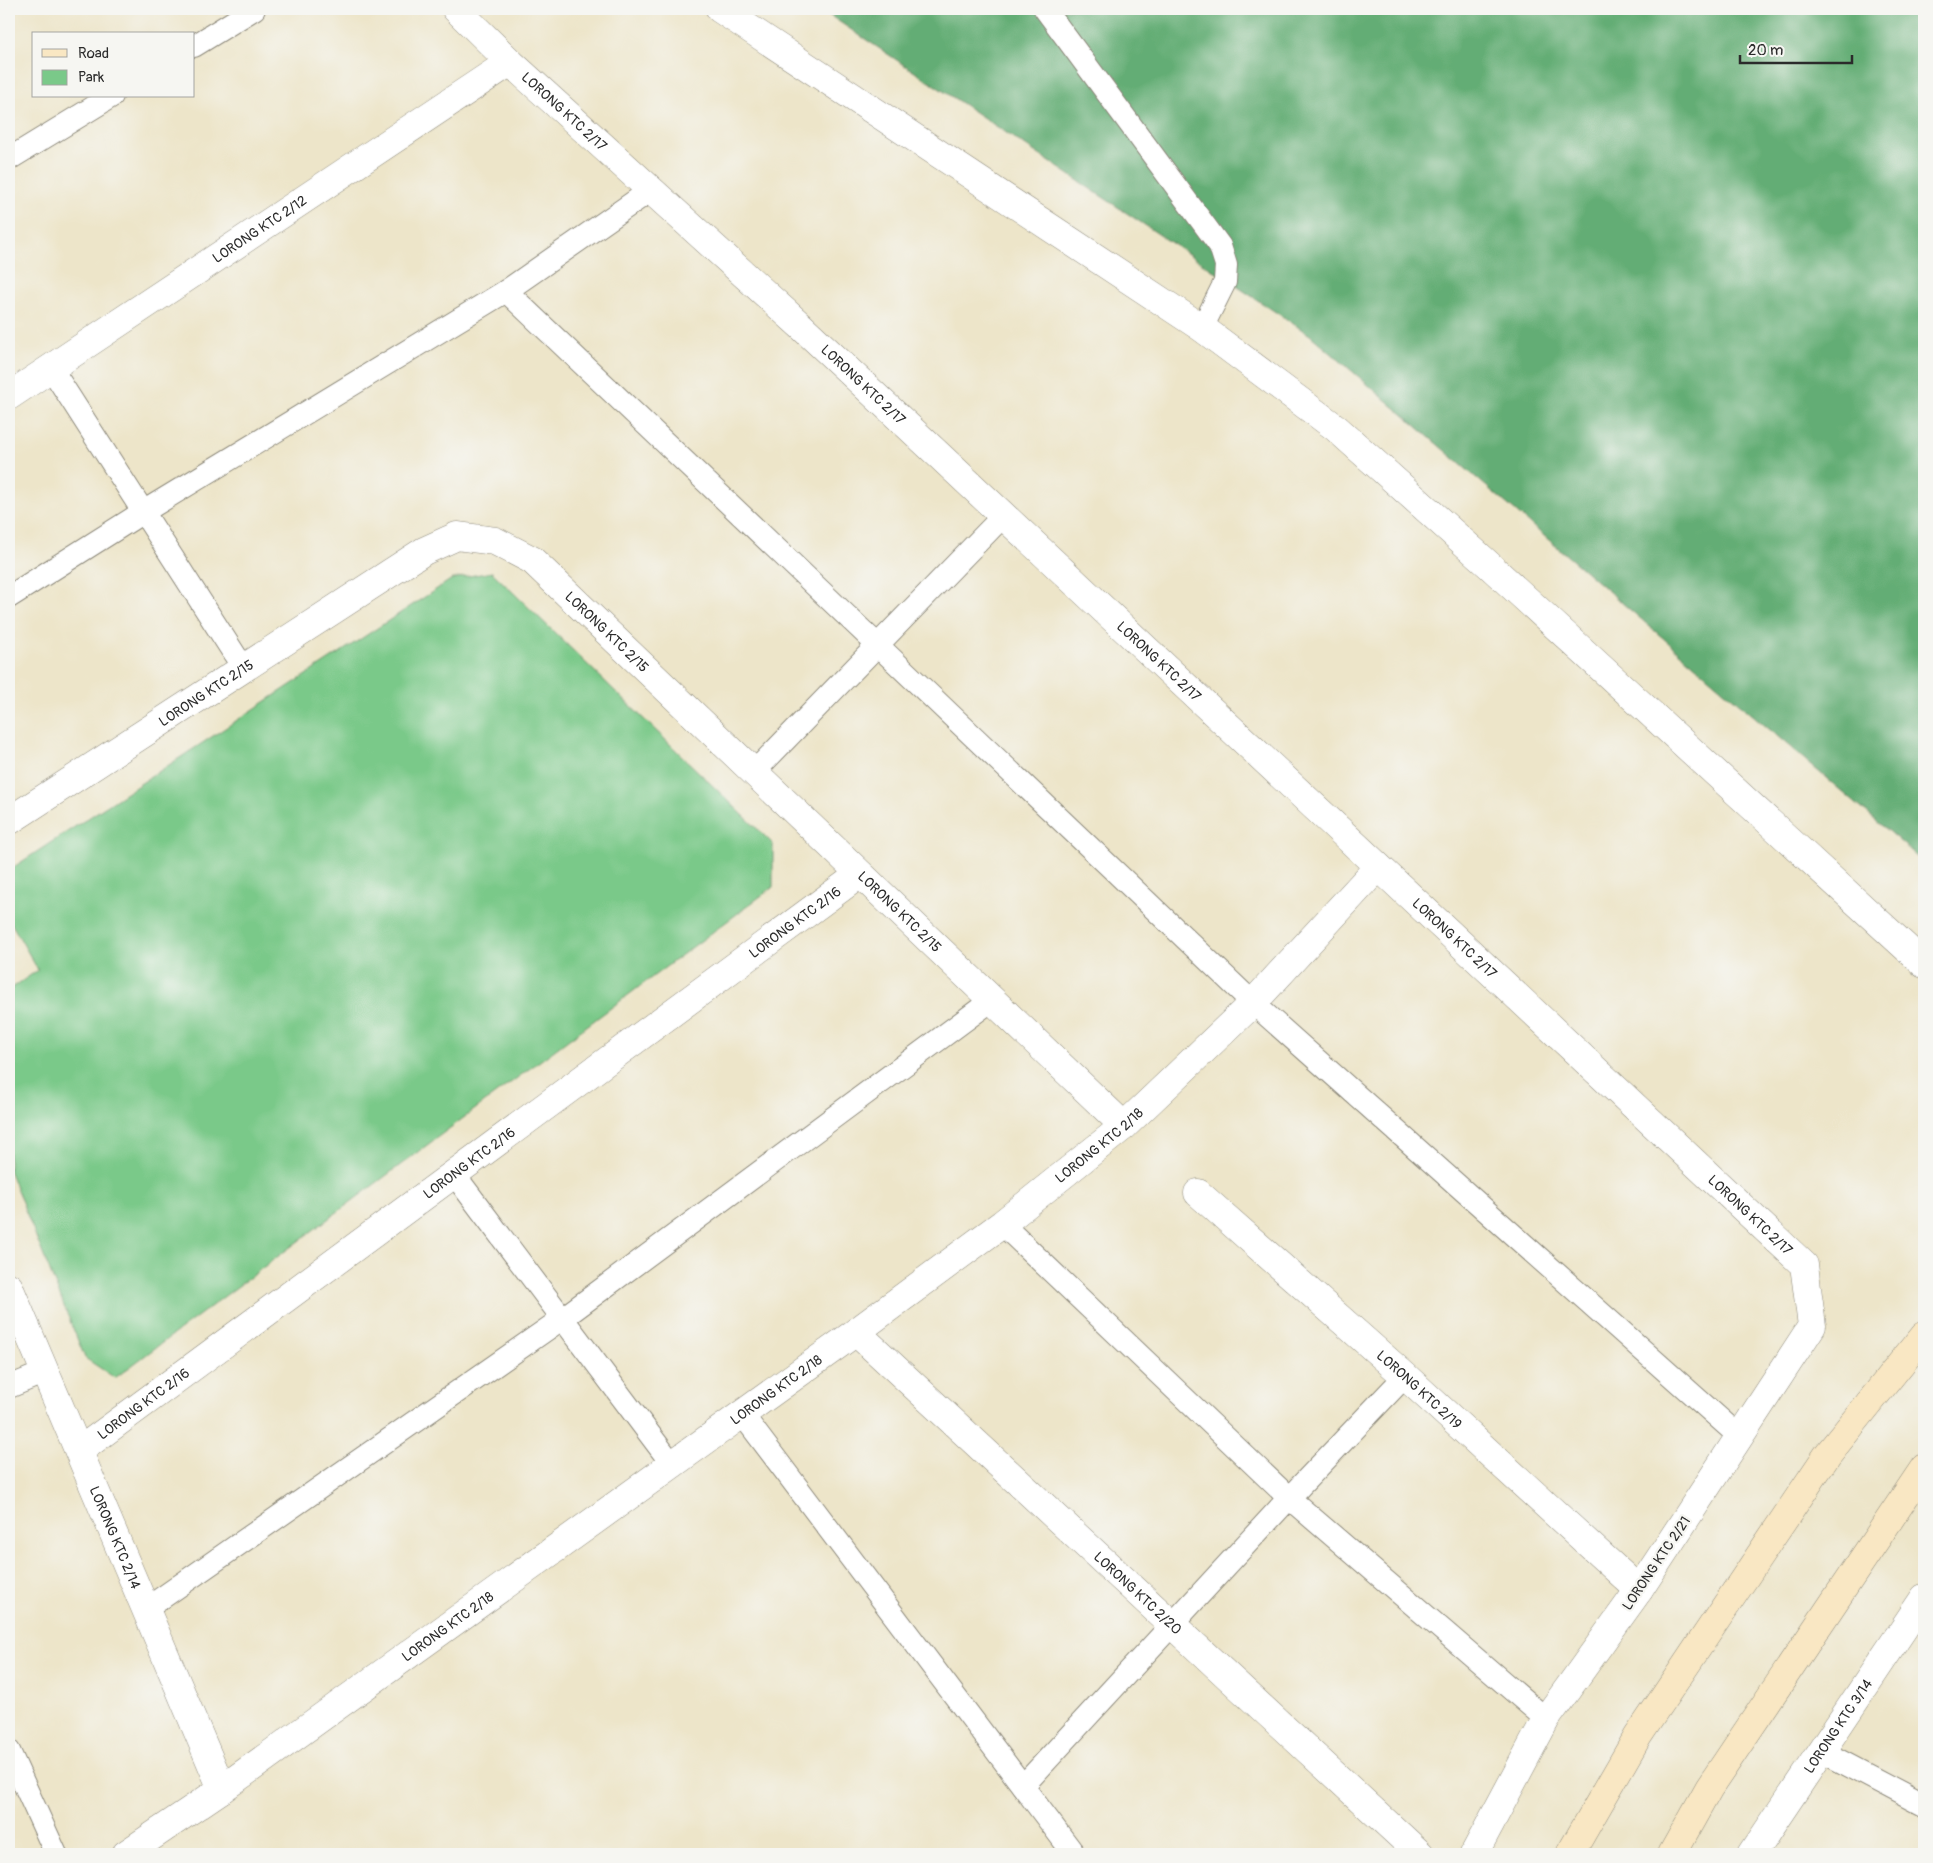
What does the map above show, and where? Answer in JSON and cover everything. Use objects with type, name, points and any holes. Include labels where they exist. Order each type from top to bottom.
[{"type":"street","name":"LORONG KTC 2/17","points":[[456,9],[510,62],[802,326],[1804,1266]]},
{"type":"street","points":[[720,9],[1202,328],[1336,428],[1489,565],[1924,964]]},
{"type":"street","name":"LORONG KTC 2/12","points":[[9,396],[510,62]]},
{"type":"street","name":"LORONG KTC 2/15","points":[[9,821],[424,551],[457,536],[495,541],[532,560],[1124,1126]]},
{"type":"street","name":"LORONG KTC 2/18","points":[[126,1854],[222,1789],[856,1332],[1002,1224],[1124,1126],[1253,1003],[1378,867]]},
{"type":"street","name":"LORONG KTC 2/16","points":[[78,1451],[860,874]]},
{"type":"street","name":"LORONG KTC 2/19","points":[[1198,1193],[1406,1376],[1640,1590]]},
{"type":"street","name":"LORONG KTC 2/21","points":[[1474,1854],[1546,1719],[1640,1590],[1812,1326],[1804,1266]]},
{"type":"street","name":"LORONG KTC 2/14","points":[[9,1287],[222,1789]]},
{"type":"street","name":"LORONG KTC 2/20","points":[[856,1332],[1420,1854]]},
{"type":"street","points":[[1570,1854],[1638,1736],[1828,1454],[1924,1335]]},
{"type":"street","points":[[1672,1854],[1708,1788],[1924,1468]]},
{"type":"street","name":"LORONG KTC 3/14","points":[[1752,1854],[1820,1751],[1915,1629],[1924,1598]]},
{"type":"lane","points":[[195,45],[254,9]]},
{"type":"lane","points":[[1045,9],[1220,246],[1226,265],[1225,282],[1202,328]]},
{"type":"lane","points":[[9,159],[109,98]]},
{"type":"lane","points":[[9,597],[143,512],[506,291],[651,190]]},
{"type":"lane","points":[[506,291],[1253,1003],[1740,1438]]},
{"type":"lane","points":[[50,368],[244,669]]},
{"type":"lane","points":[[754,772],[1003,516]]},
{"type":"lane","points":[[146,1609],[563,1318],[992,1000]]},
{"type":"lane","points":[[454,1174],[672,1464]]},
{"type":"lane","points":[[1002,1224],[1289,1498],[1546,1719]]},
{"type":"lane","points":[[9,1387],[45,1372]]},
{"type":"lane","points":[[1023,1786],[1289,1498],[1406,1376]]},
{"type":"lane","points":[[742,1414],[1074,1854]]},
{"type":"lane","points":[[9,1751],[56,1854]]},
{"type":"lane","points":[[1820,1751],[1924,1805]]},
{"type":"green space","points":[[820,9],[1924,9],[1924,862],[1310,335]]},
{"type":"green space","points":[[492,572],[773,844],[773,887],[115,1378],[85,1358],[9,1170],[9,990],[38,970],[9,919],[9,870],[452,579]]}]
